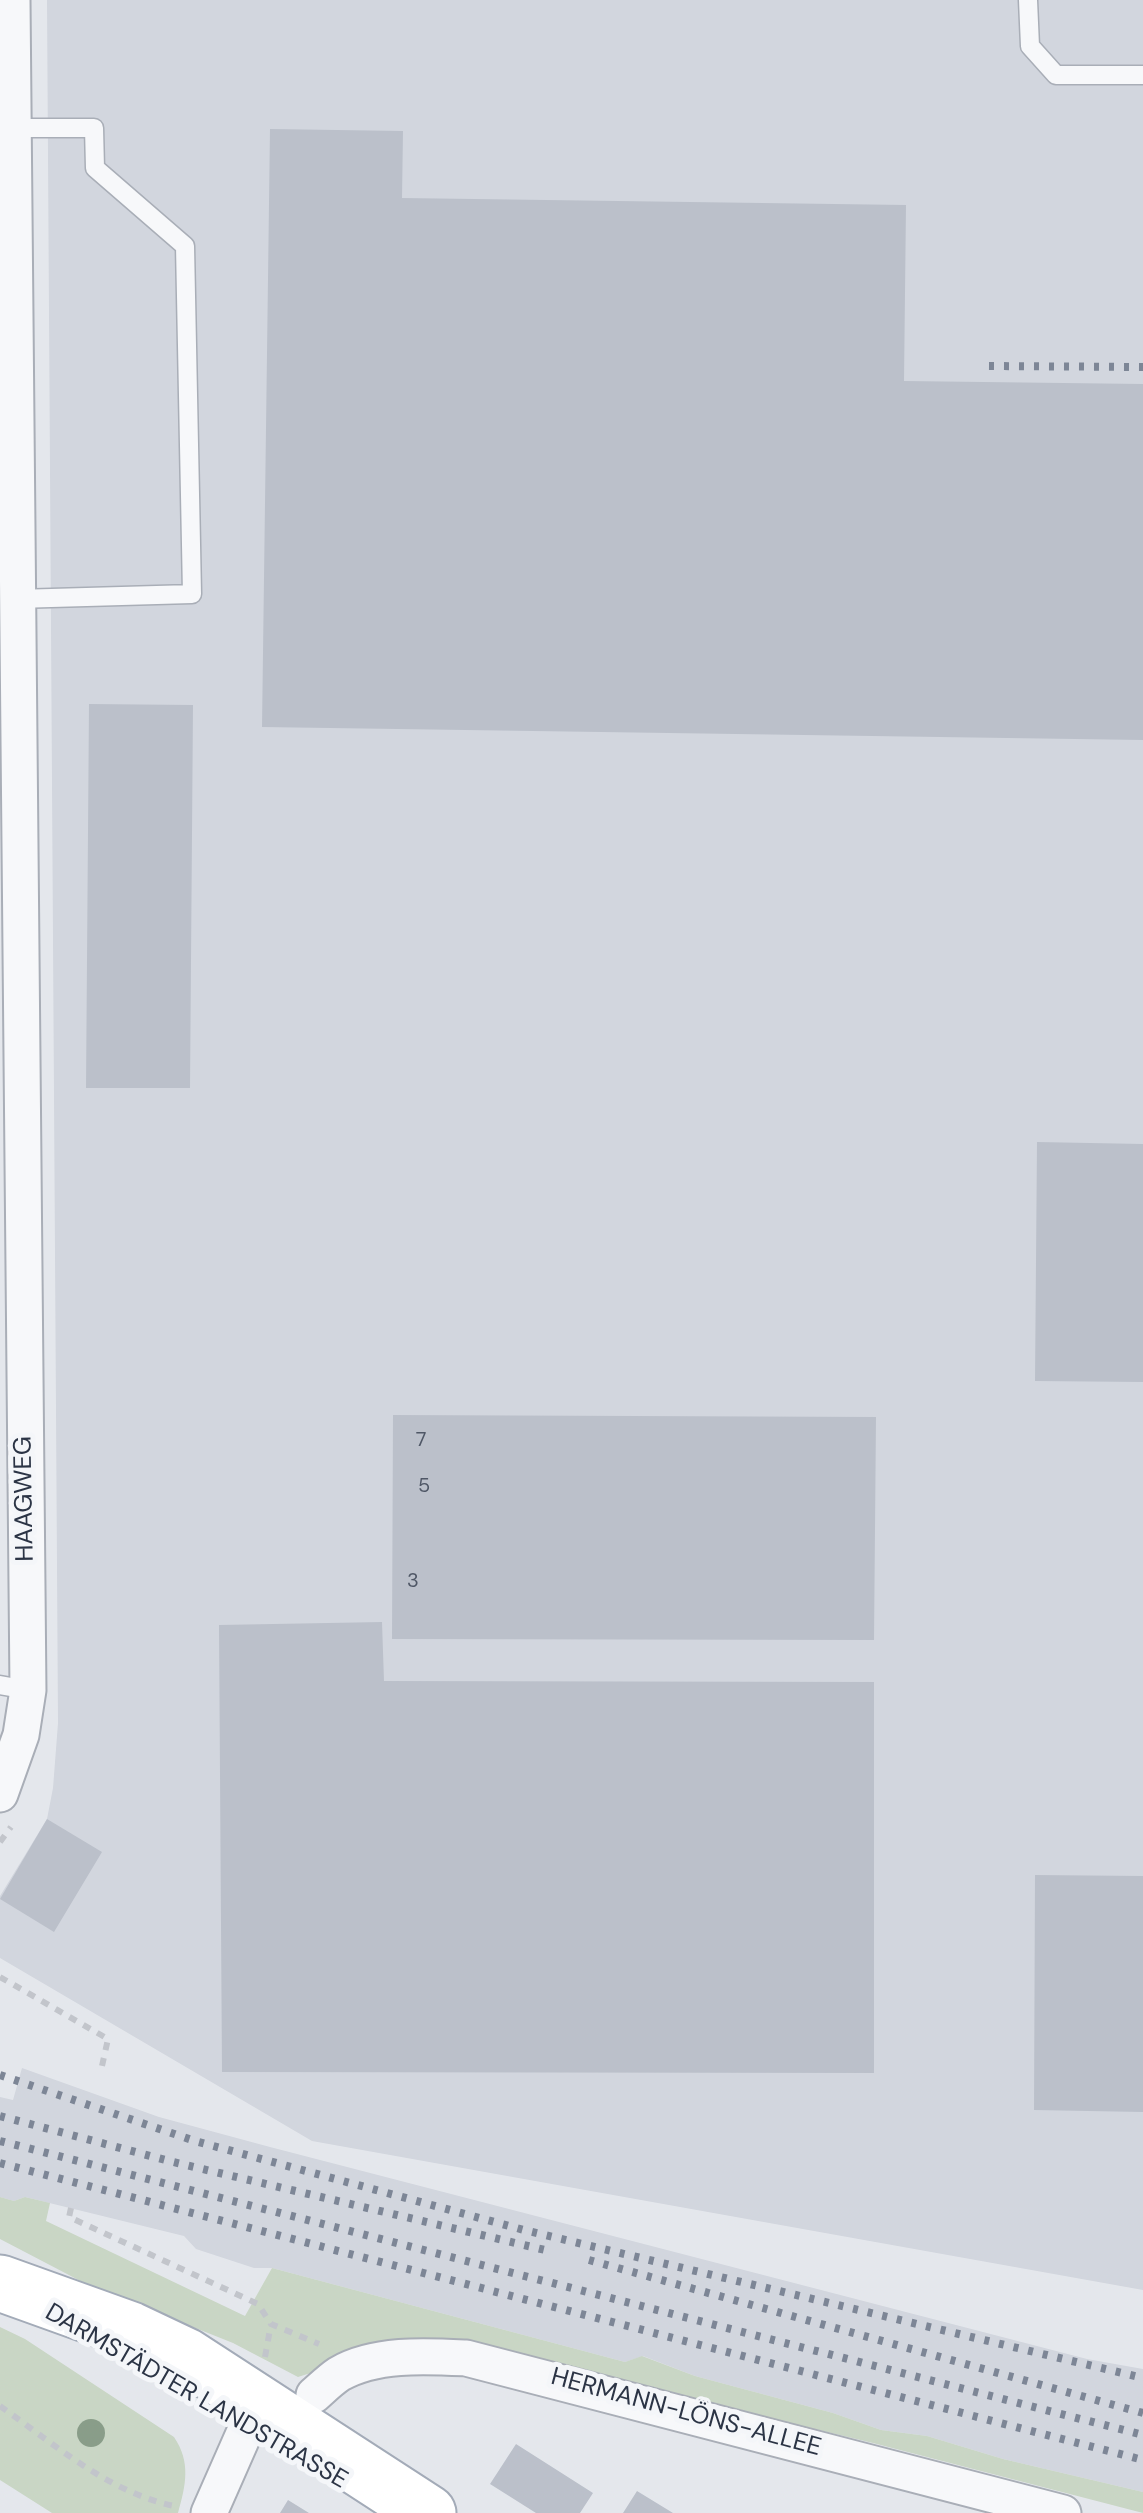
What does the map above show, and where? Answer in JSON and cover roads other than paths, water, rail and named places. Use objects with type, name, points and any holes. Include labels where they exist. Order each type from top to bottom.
[{"type":"main road","name":"DARMSTÄDTER LANDSTRASSE","points":[[0,2284],[131,2330],[186,2356],[253,2415],[390,2513]]},
{"type":"main road","name":"DARMSTÄDTER LANDSTRASSE","points":[[253,2415],[428,2513]]},
{"type":"street","name":"HAAGWEG","points":[[0,1794],[21,1735],[14,1688],[17,1412],[16,599],[9,138],[12,0]]},
{"type":"street","name":"HERMANN-LÖNS-ALLEE","points":[[314,2395],[339,2374],[366,2364],[423,2356],[466,2358],[1063,2513]]},
{"type":"street","points":[[197,2510],[253,2415]]},
{"type":"lane","points":[[1028,0],[1030,46],[1056,75],[1143,75]]},
{"type":"lane","points":[[9,138],[94,128],[95,168],[185,246],[192,594],[16,599]]},
{"type":"railway","points":[[989,366],[1143,367]]},
{"type":"railway","points":[[0,2075],[195,2141],[524,2230],[1143,2378]]},
{"type":"railway","points":[[0,2116],[173,2162],[545,2250]]},
{"type":"railway","points":[[0,2141],[1143,2435]]},
{"type":"railway","points":[[0,2163],[1143,2460]]},
{"type":"railway","points":[[589,2260],[1143,2413]]}]
